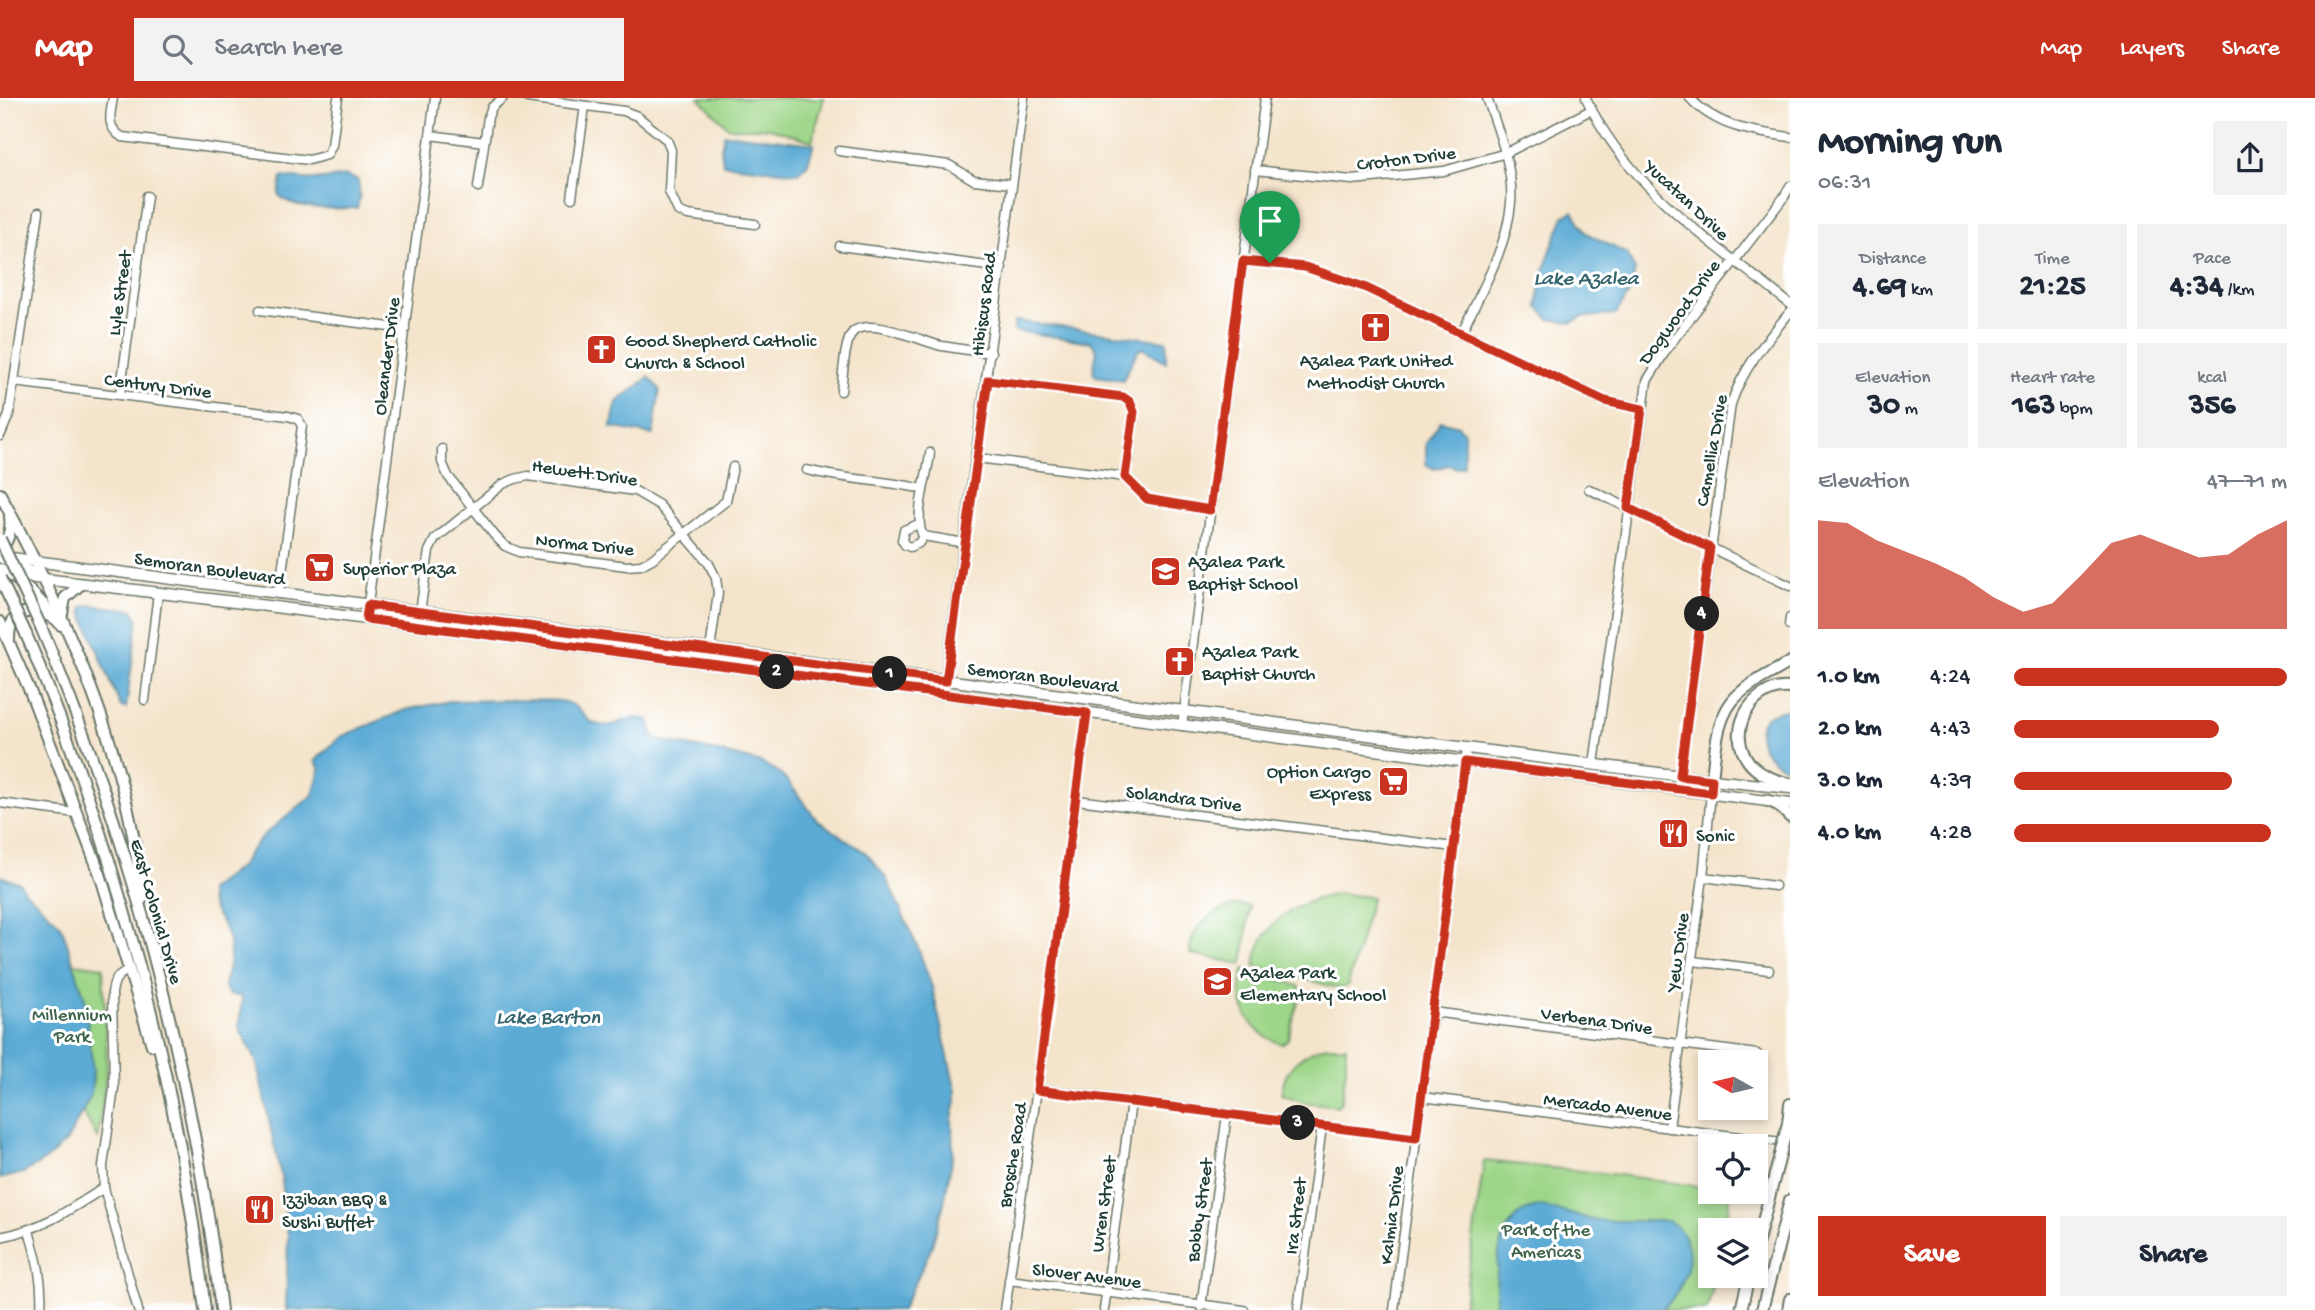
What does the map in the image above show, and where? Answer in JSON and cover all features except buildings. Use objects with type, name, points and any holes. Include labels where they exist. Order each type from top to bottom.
[{"type":"highway","points":[[0,494],[45,579],[108,733],[126,796],[139,866],[144,923]]},
{"type":"highway","points":[[8,509],[11,528],[0,555],[45,579]]},
{"type":"highway","name":"East Colonial Drive","points":[[0,539],[41,627],[98,774],[144,923],[179,1063],[214,1257],[220,1310]]},
{"type":"highway","points":[[3,574],[35,561]]},
{"type":"highway","points":[[0,593],[3,574]]},
{"type":"highway","points":[[3,574],[33,593],[59,618]]},
{"type":"highway","name":"East Colonial Drive","points":[[3,574],[64,729],[97,825],[136,955],[167,1084],[205,1310]]},
{"type":"highway","points":[[59,618],[65,598],[81,584]]},
{"type":"highway","points":[[9,643],[12,623],[24,612],[35,611],[59,618]]},
{"type":"highway","points":[[0,622],[104,883],[145,1026],[167,1084]]},
{"type":"highway","points":[[1712,780],[1719,734],[1726,712],[1737,695],[1790,662]]},
{"type":"highway","points":[[1790,688],[1770,690],[1749,706],[1742,719],[1740,743],[1752,765],[1764,775],[1790,786]]},
{"type":"highway","points":[[1766,800],[1778,805],[1790,817]]},
{"type":"highway","points":[[1764,1218],[1789,1118],[1790,1104]]},
{"type":"highway","points":[[180,1155],[190,1171],[202,1241],[214,1257]]},
{"type":"highway","points":[[1762,1310],[1790,1200]]},
{"type":"highway","points":[[198,1258],[206,1264],[218,1290]]},
{"type":"highway","points":[[1741,1310],[1746,1288]]},
{"type":"highway","points":[[1788,1310],[1790,1299]]},
{"type":"main road","name":"Semoran Boulevard","points":[[0,555],[1183,712],[1712,780],[1790,786]]},
{"type":"main road","name":"Semoran Boulevard","points":[[3,574],[1790,803]]},
{"type":"main road","points":[[688,661],[706,656],[710,650]]},
{"type":"main road","points":[[708,663],[717,654],[730,652]]},
{"type":"main road","points":[[912,690],[933,689],[946,681]]},
{"type":"main road","points":[[948,695],[962,687],[979,685]]},
{"type":"main road","name":"Yew Drive","points":[[1711,793],[1712,780]]},
{"type":"street","points":[[113,98],[109,122],[114,132],[122,137],[309,160],[327,155],[332,145],[338,98]]},
{"type":"street","name":"Oleander Drive","points":[[366,619],[435,98]]},
{"type":"street","points":[[478,187],[488,117],[492,107],[503,98]]},
{"type":"street","points":[[527,98],[624,111],[637,116],[667,140],[671,150],[669,191],[678,211],[688,215],[755,224]]},
{"type":"street","name":"Hibiscus Road","points":[[946,681],[1024,98]]},
{"type":"street","points":[[1182,726],[1265,98]]},
{"type":"street","points":[[1461,334],[1501,248],[1511,202],[1506,153],[1487,98]]},
{"type":"street","name":"Yucatan Drive","points":[[1586,98],[1591,110],[1628,164],[1653,192],[1679,217],[1790,304]]},
{"type":"street","points":[[1690,98],[1698,107],[1727,124],[1753,132],[1790,137]]},
{"type":"street","points":[[572,198],[585,106]]},
{"type":"street","name":"Croton Drive","points":[[1255,170],[1352,180],[1444,171],[1506,153],[1591,110]]},
{"type":"street","points":[[430,135],[484,142]]},
{"type":"street","points":[[839,151],[949,165],[974,180],[1012,184]]},
{"type":"street","name":"Dogwood Drive","points":[[1594,764],[1647,381],[1668,347],[1790,186]]},
{"type":"street","name":"Lyle Street","points":[[120,395],[147,196]]},
{"type":"street","points":[[0,436],[6,425],[15,382],[39,212]]},
{"type":"street","points":[[840,246],[1002,268]]},
{"type":"street","points":[[1243,261],[1305,267],[1364,287],[1605,401],[1642,409]]},
{"type":"street","points":[[260,310],[405,329]]},
{"type":"street","name":"Camellia Drive","points":[[1680,776],[1731,404],[1737,384],[1750,361],[1790,312]]},
{"type":"street","points":[[841,391],[849,338],[855,330],[864,327],[896,331],[939,345],[991,353]]},
{"type":"street","points":[[988,380],[1123,397],[1130,402],[1134,412],[1125,477]]},
{"type":"street","name":"Century Drive","points":[[15,382],[298,419],[302,426],[279,594]]},
{"type":"street","name":"Norma Drive","points":[[442,449],[442,462],[448,476],[505,546],[519,552],[641,565],[726,501],[733,467]]},
{"type":"street","points":[[919,524],[904,530],[902,540],[905,545],[910,547],[919,543],[923,536],[919,524],[930,453]]},
{"type":"street","points":[[977,458],[1125,477],[1147,499],[1210,510]]},
{"type":"street","points":[[807,470],[834,477],[892,482],[923,489]]},
{"type":"street","name":"Hewett Drive","points":[[420,612],[429,551],[435,539],[503,484],[528,476],[635,491],[659,505],[708,562],[716,578],[718,593],[710,650]]},
{"type":"street","points":[[1589,489],[1790,586]]},
{"type":"street","points":[[923,536],[965,543]]},
{"type":"street","points":[[145,700],[158,593]]},
{"type":"street","name":"Brosche Road","points":[[1005,1310],[1087,713]]},
{"type":"street","name":"Kalmia Drive","points":[[1394,1310],[1467,748]]},
{"type":"street","name":"Yew Drive","points":[[1669,1128],[1703,877],[1711,793]]},
{"type":"street","name":"Solandra Drive","points":[[1077,800],[1454,848]]},
{"type":"street","points":[[0,803],[76,813]]},
{"type":"street","points":[[1703,877],[1775,886]]},
{"type":"street","points":[[1692,961],[1769,970]]},
{"type":"street","points":[[130,968],[114,979],[112,993],[114,1088],[103,1166],[104,1188],[138,1310]]},
{"type":"street","name":"Verbena Drive","points":[[1433,1012],[1718,1050]]},
{"type":"street","points":[[1037,1090],[1416,1138]]},
{"type":"street","name":"Mercado Avenue","points":[[1422,1097],[1790,1143]]},
{"type":"street","name":"Wren Street","points":[[1104,1310],[1131,1102]]},
{"type":"street","name":"Bobby Street","points":[[1201,1307],[1227,1114]]},
{"type":"street","name":"Ira Street","points":[[1297,1310],[1322,1126]]},
{"type":"street","points":[[0,1237],[29,1231],[57,1219],[104,1188]]},
{"type":"street","points":[[29,1231],[41,1269],[41,1310]]},
{"type":"street","name":"Slover Avenue","points":[[1009,1280],[1201,1307],[1244,1310]]},
{"type":"green space","points":[[699,98],[824,98],[812,141],[770,128],[729,128]]},
{"type":"green space","points":[[1339,894],[1372,897],[1348,985],[1341,989],[1255,966],[1264,937],[1273,925],[1296,908]]},
{"type":"green space","points":[[1234,905],[1250,906],[1243,962],[1241,964],[1190,954],[1193,936],[1203,922]]},
{"type":"green space","name":"Millennium Park","points":[[40,959],[103,967],[107,1067],[98,1139],[38,1033]]},
{"type":"green space","points":[[1244,969],[1299,986],[1301,991],[1288,1039],[1282,1044],[1260,1032],[1246,1015],[1241,994]]},
{"type":"green space","points":[[1327,1046],[1346,1046],[1341,1102],[1337,1106],[1304,1102],[1281,1094],[1286,1076],[1296,1062],[1310,1052]]},
{"type":"green space","name":"Park of the Americas","points":[[1484,1161],[1698,1186],[1698,1204],[1729,1204],[1727,1218],[1698,1218],[1698,1288],[1713,1288],[1707,1310],[1463,1310]]},
{"type":"water","points":[[724,134],[814,144],[808,163],[798,173],[723,164],[721,148]]},
{"type":"water","points":[[346,176],[358,180],[360,195],[357,208],[327,209],[304,206],[294,204],[279,195],[282,177],[316,180]]},
{"type":"water","name":"Lake Azalea","points":[[1573,211],[1586,233],[1627,254],[1635,270],[1631,290],[1615,315],[1582,317],[1571,323],[1550,319],[1538,307],[1541,284],[1551,249],[1564,216]]},
{"type":"water","points":[[1016,321],[1167,341],[1166,362],[1143,348],[1137,352],[1123,380],[1096,376],[1093,372],[1097,350],[1091,342],[1014,331]]},
{"type":"water","points":[[649,377],[660,389],[653,435],[611,427],[617,402]]},
{"type":"water","points":[[1441,421],[1458,426],[1464,432],[1464,465],[1457,468],[1448,465],[1434,469],[1426,464],[1426,443]]},
{"type":"water","points":[[90,605],[133,610],[138,619],[126,708],[121,707],[82,612],[83,607]]},
{"type":"water","name":"Lake Barton","points":[[530,700],[570,703],[589,720],[600,725],[633,718],[649,720],[654,737],[663,741],[762,763],[778,772],[789,783],[817,820],[866,853],[886,878],[918,948],[932,987],[956,1091],[952,1119],[953,1154],[944,1203],[931,1249],[902,1310],[286,1310],[288,1236],[282,1181],[256,1060],[239,1028],[242,997],[228,994],[224,984],[230,947],[223,925],[211,904],[209,890],[241,866],[264,835],[313,795],[320,769],[315,761],[340,737],[405,710],[450,701]]},
{"type":"water","points":[[1786,710],[1790,712],[1790,769],[1769,756],[1760,737],[1764,720],[1773,713]]},
{"type":"water","points":[[0,876],[20,883],[58,922],[63,931],[85,999],[93,1071],[88,1101],[66,1142],[44,1161],[23,1173],[0,1179]]},
{"type":"water","points":[[1541,1206],[1597,1221],[1669,1221],[1682,1233],[1689,1253],[1685,1274],[1676,1294],[1662,1310],[1495,1310],[1498,1258],[1505,1233],[1521,1213]]},
{"type":"place","name":"Azalea Park United Methodist Church","points":[[1376,328]]},
{"type":"place","name":"Good Shepherd Catholic Church & School","points":[[602,350]]},
{"type":"place","name":"Superior Plaza","points":[[320,567]]},
{"type":"place","name":"Azalea Park Baptist School","points":[[1165,571]]},
{"type":"place","name":"Azalea Park Baptist Church","points":[[1179,661]]},
{"type":"place","name":"Option Cargo Express","points":[[1394,781]]},
{"type":"place","name":"Sonic","points":[[1673,834]]},
{"type":"place","name":"Azalea Park Elementary School","points":[[1217,982]]},
{"type":"place","name":"Izziban BBQ & Sushi Buffet","points":[[259,1209]]},
{"type":"route","points":[[1243,261],[1270,263],[1305,267],[1364,287],[1605,401],[1642,409],[1628,508],[1710,548],[1680,776],[1712,780],[1711,793],[1465,762],[1416,1138],[1037,1090],[1087,713],[366,619],[368,605],[946,681],[988,380],[1123,397],[1130,402],[1134,412],[1125,477],[1147,499],[1156,503],[1210,510],[1243,261]]}]
